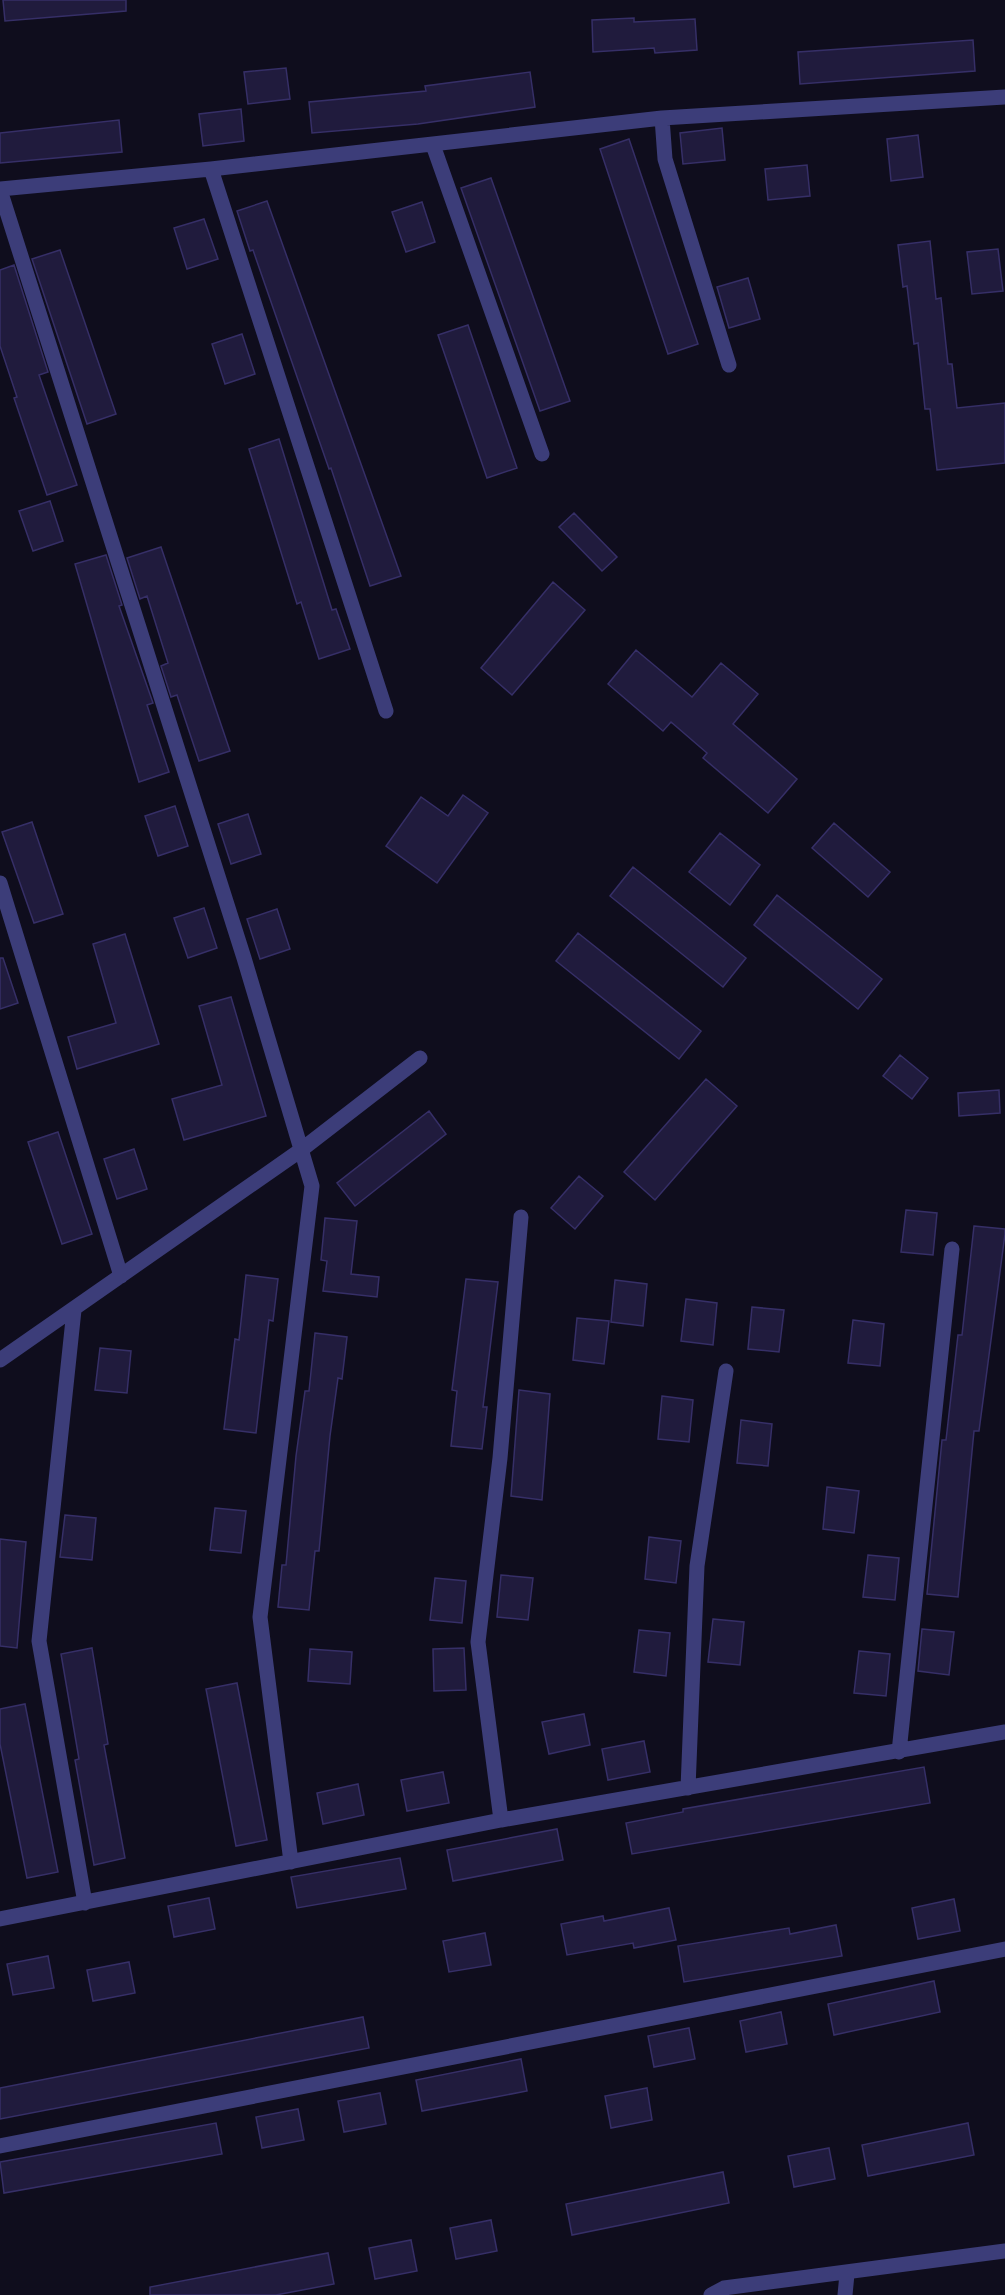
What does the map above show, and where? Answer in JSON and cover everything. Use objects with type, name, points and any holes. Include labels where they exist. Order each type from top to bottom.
[{"type":"street","points":[[291,1862],[260,1617],[312,1186],[240,947],[0,190],[211,170],[662,118],[1005,97]]},
{"type":"street","points":[[662,118],[665,159],[729,365]]},
{"type":"street","points":[[433,145],[542,454]]},
{"type":"street","points":[[211,170],[386,711]]},
{"type":"street","points":[[0,883],[121,1276]]},
{"type":"street","points":[[0,1360],[301,1150],[420,1058]]},
{"type":"street","points":[[501,1820],[478,1642],[500,1458],[521,1216]]},
{"type":"street","points":[[899,1752],[952,1249]]},
{"type":"street","points":[[74,1310],[39,1641],[85,1903]]},
{"type":"street","points":[[688,1788],[697,1566],[726,1371]]},
{"type":"street","points":[[0,1919],[501,1820],[899,1752],[1005,1731]]},
{"type":"street","points":[[0,2146],[1005,1949]]},
{"type":"street","points":[[711,2295],[724,2288],[1005,2252]]},
{"type":"street","points":[[845,2295],[847,2274]]},
{"type":"building","points":[[3,0],[126,0],[126,11],[5,21]]},
{"type":"building","points":[[634,18],[634,22],[695,19],[697,50],[655,53],[654,48],[593,52],[592,20]]},
{"type":"building","points":[[973,40],[975,71],[800,84],[798,52]]},
{"type":"building","points":[[286,68],[290,99],[248,104],[244,72]]},
{"type":"building","points":[[530,72],[535,107],[418,124],[312,133],[309,102],[426,91],[425,86]]},
{"type":"building","points":[[241,109],[244,141],[203,146],[199,114]]},
{"type":"building","points":[[119,120],[122,152],[0,163],[0,133]]},
{"type":"building","points":[[722,128],[725,160],[683,164],[680,133]]},
{"type":"building","points":[[918,135],[923,177],[891,181],[887,139]]},
{"type":"building","points":[[629,139],[698,344],[668,354],[600,149]]},
{"type":"building","points":[[807,165],[810,196],[768,200],[765,169]]},
{"type":"building","points":[[491,178],[570,401],[540,411],[461,188]]},
{"type":"building","points":[[267,201],[401,576],[370,586],[331,468],[329,469],[253,250],[250,251],[237,211]]},
{"type":"building","points":[[422,202],[435,242],[406,252],[392,212]]},
{"type":"building","points":[[204,219],[218,259],[187,269],[174,228]]},
{"type":"building","points":[[930,241],[936,299],[941,298],[948,364],[952,364],[957,408],[1005,403],[1005,463],[937,470],[930,409],[925,409],[918,343],[914,344],[907,286],[903,287],[898,245]]},
{"type":"building","points":[[998,249],[1003,291],[972,294],[967,252]]},
{"type":"building","points":[[60,250],[116,414],[87,424],[32,259]]},
{"type":"building","points":[[14,265],[48,372],[39,375],[77,485],[47,495],[14,398],[17,397],[0,346],[0,270]]},
{"type":"building","points":[[748,278],[760,319],[729,328],[717,287]]},
{"type":"building","points":[[468,325],[517,468],[487,478],[438,335]]},
{"type":"building","points":[[242,334],[255,374],[225,384],[212,344]]},
{"type":"building","points":[[279,439],[332,610],[336,609],[350,649],[319,659],[301,602],[297,604],[249,449]]},
{"type":"building","points":[[50,501],[63,541],[33,551],[19,511]]},
{"type":"building","points":[[574,513],[617,557],[602,571],[559,527]]},
{"type":"building","points":[[161,547],[230,751],[199,761],[177,695],[171,697],[161,666],[168,663],[147,596],[140,599],[127,558]]},
{"type":"building","points":[[106,555],[122,605],[119,606],[153,703],[147,705],[169,772],[139,782],[75,564]]},
{"type":"building","points":[[553,582],[585,610],[512,695],[481,668]]},
{"type":"building","points":[[636,650],[692,697],[721,663],[758,694],[733,724],[797,779],[768,813],[703,758],[707,753],[671,722],[663,731],[608,684]]},
{"type":"building","points":[[463,795],[488,813],[437,883],[386,846],[421,797],[448,816]]},
{"type":"building","points":[[175,806],[188,846],[158,856],[145,816]]},
{"type":"building","points":[[248,814],[261,854],[231,864],[218,824]]},
{"type":"building","points":[[32,822],[63,914],[34,923],[2,832]]},
{"type":"building","points":[[834,823],[890,872],[868,897],[812,848]]},
{"type":"building","points":[[720,833],[760,865],[730,905],[689,872]]},
{"type":"building","points":[[633,867],[746,958],[723,987],[610,896]]},
{"type":"building","points":[[777,895],[882,979],[858,1009],[754,925]]},
{"type":"building","points":[[204,908],[217,948],[188,958],[174,918]]},
{"type":"building","points":[[277,909],[290,949],[260,959],[247,919]]},
{"type":"building","points":[[578,933],[701,1031],[679,1059],[556,961]]},
{"type":"building","points":[[125,934],[159,1044],[77,1069],[68,1037],[116,1023],[93,944]]},
{"type":"building","points":[[0,958],[3,958],[18,1003],[0,1009]]},
{"type":"building","points":[[231,997],[266,1116],[184,1140],[172,1099],[222,1085],[199,1006]]},
{"type":"building","points":[[900,1055],[928,1078],[912,1099],[883,1076]]},
{"type":"building","points":[[706,1079],[737,1106],[655,1200],[624,1172]]},
{"type":"building","points":[[999,1090],[1000,1113],[959,1116],[958,1093]]},
{"type":"building","points":[[429,1111],[446,1134],[355,1206],[337,1183]]},
{"type":"building","points":[[58,1132],[92,1234],[62,1244],[28,1142]]},
{"type":"building","points":[[134,1149],[147,1189],[117,1199],[104,1159]]},
{"type":"building","points":[[579,1176],[603,1196],[575,1229],[551,1208]]},
{"type":"building","points":[[906,1210],[937,1213],[933,1255],[901,1252]]},
{"type":"building","points":[[325,1218],[357,1221],[351,1274],[379,1277],[377,1297],[323,1291],[327,1261],[321,1260]]},
{"type":"building","points":[[974,1226],[1005,1229],[1005,1234],[979,1431],[974,1431],[958,1597],[927,1594],[942,1440],[946,1440],[958,1335],[962,1335]]},
{"type":"building","points":[[246,1275],[278,1279],[273,1321],[269,1320],[256,1433],[224,1429],[235,1339],[239,1340]]},
{"type":"building","points":[[466,1279],[498,1282],[483,1407],[487,1407],[482,1449],[451,1446],[457,1391],[452,1390]]},
{"type":"building","points":[[615,1280],[647,1284],[643,1326],[611,1322]]},
{"type":"building","points":[[686,1299],[717,1303],[713,1345],[681,1341]]},
{"type":"building","points":[[752,1307],[784,1310],[779,1352],[748,1349]]},
{"type":"building","points":[[577,1318],[609,1321],[604,1364],[573,1360]]},
{"type":"building","points":[[853,1320],[884,1324],[880,1366],[848,1363]]},
{"type":"building","points":[[315,1333],[347,1337],[342,1379],[338,1378],[319,1551],[315,1551],[309,1610],[278,1607],[282,1565],[286,1565],[296,1456],[305,1391],[309,1391]]},
{"type":"building","points":[[100,1348],[131,1351],[127,1393],[95,1390]]},
{"type":"building","points":[[519,1390],[550,1394],[542,1500],[511,1496]]},
{"type":"building","points":[[662,1396],[693,1400],[689,1442],[658,1439]]},
{"type":"building","points":[[741,1420],[772,1424],[768,1466],[737,1463]]},
{"type":"building","points":[[827,1487],[859,1491],[854,1533],[823,1529]]},
{"type":"building","points":[[215,1508],[246,1511],[241,1553],[210,1550]]},
{"type":"building","points":[[65,1515],[96,1518],[92,1560],[60,1557]]},
{"type":"building","points":[[649,1537],[681,1541],[676,1583],[645,1579]]},
{"type":"building","points":[[0,1539],[26,1542],[17,1648],[0,1646]]},
{"type":"building","points":[[868,1555],[899,1558],[895,1600],[863,1597]]},
{"type":"building","points":[[501,1575],[533,1578],[528,1620],[497,1617]]},
{"type":"building","points":[[435,1578],[466,1581],[462,1623],[430,1620]]},
{"type":"building","points":[[713,1619],[744,1622],[740,1665],[708,1662]]},
{"type":"building","points":[[922,1629],[954,1632],[949,1675],[918,1671]]},
{"type":"building","points":[[639,1630],[670,1633],[666,1676],[634,1672]]},
{"type":"building","points":[[92,1648],[108,1744],[104,1745],[125,1858],[94,1865],[75,1760],[79,1759],[61,1654]]},
{"type":"building","points":[[464,1648],[466,1690],[434,1691],[433,1649]]},
{"type":"building","points":[[310,1649],[352,1652],[350,1684],[308,1681]]},
{"type":"building","points":[[859,1651],[890,1654],[886,1696],[854,1693]]},
{"type":"building","points":[[237,1683],[267,1840],[236,1846],[206,1689]]},
{"type":"building","points":[[25,1704],[58,1872],[27,1878],[0,1744],[0,1709]]},
{"type":"building","points":[[584,1714],[590,1745],[549,1754],[542,1722]]},
{"type":"building","points":[[644,1741],[650,1772],[608,1780],[602,1749]]},
{"type":"building","points":[[924,1767],[930,1803],[632,1854],[626,1823],[683,1812],[683,1809]]},
{"type":"building","points":[[443,1772],[449,1803],[407,1811],[401,1780]]},
{"type":"building","points":[[358,1784],[364,1815],[323,1824],[317,1793]]},
{"type":"building","points":[[557,1829],[563,1860],[453,1881],[447,1850]]},
{"type":"building","points":[[400,1858],[406,1889],[297,1908],[291,1877]]},
{"type":"building","points":[[209,1898],[215,1929],[174,1937],[168,1906]]},
{"type":"building","points":[[954,1899],[960,1931],[918,1939],[912,1908]]},
{"type":"building","points":[[669,1908],[676,1940],[634,1948],[633,1943],[567,1955],[561,1924],[603,1916],[604,1921]]},
{"type":"building","points":[[836,1925],[842,1956],[684,1982],[678,1946],[789,1928],[790,1934]]},
{"type":"building","points":[[485,1933],[491,1965],[449,1972],[443,1941]]},
{"type":"building","points":[[48,1956],[54,1988],[13,1995],[7,1964]]},
{"type":"building","points":[[129,1962],[135,1993],[93,2001],[87,1970]]},
{"type":"building","points":[[934,1981],[940,2012],[834,2035],[828,2004]]},
{"type":"building","points":[[781,2012],[787,2044],[746,2052],[740,2021]]},
{"type":"building","points":[[363,2017],[369,2048],[0,2119],[0,2088]]},
{"type":"building","points":[[689,2028],[695,2059],[654,2067],[648,2036]]},
{"type":"building","points":[[521,2059],[527,2091],[422,2111],[416,2080]]},
{"type":"building","points":[[647,2088],[652,2120],[611,2128],[605,2096]]},
{"type":"building","points":[[380,2093],[386,2124],[344,2132],[338,2101]]},
{"type":"building","points":[[298,2109],[304,2140],[262,2148],[256,2117]]},
{"type":"building","points":[[216,2123],[222,2154],[4,2193],[0,2162]]},
{"type":"building","points":[[968,2123],[974,2155],[868,2176],[862,2145]]},
{"type":"building","points":[[829,2148],[835,2179],[794,2187],[788,2156]]},
{"type":"building","points":[[723,2172],[729,2203],[572,2235],[566,2204]]},
{"type":"building","points":[[491,2220],[497,2251],[456,2259],[450,2228]]},
{"type":"building","points":[[411,2240],[417,2271],[375,2279],[369,2248]]},
{"type":"building","points":[[328,2253],[334,2284],[276,2295],[150,2295],[150,2287]]}]
